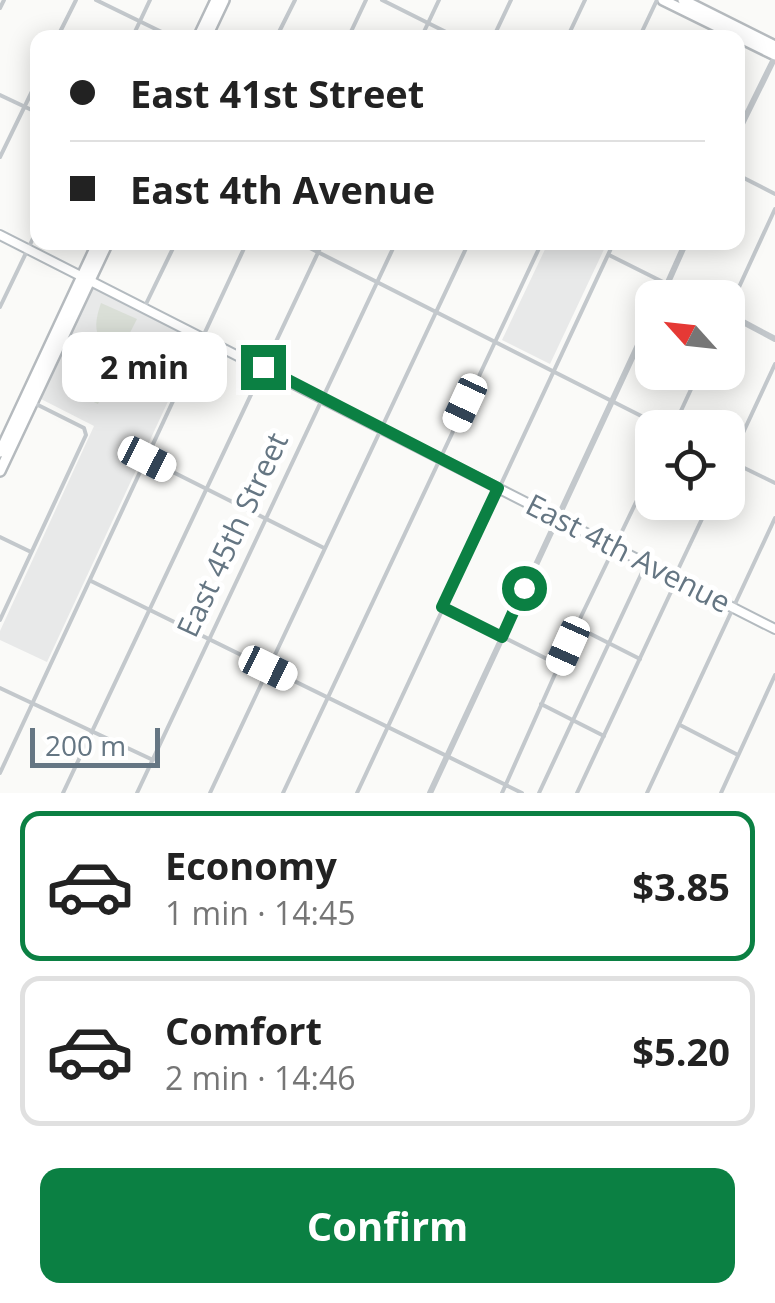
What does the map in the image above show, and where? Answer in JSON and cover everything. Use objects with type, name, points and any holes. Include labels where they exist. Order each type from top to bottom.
[{"type":"main road","points":[[202,30],[216,0]]},
{"type":"main road","points":[[210,30],[224,0]]},
{"type":"main road","points":[[660,0],[737,30]]},
{"type":"main road","points":[[683,0],[732,30]]},
{"type":"main road","points":[[745,33],[775,46]]},
{"type":"main road","points":[[745,38],[775,56]]},
{"type":"main road","name":"East 4th Avenue","points":[[0,235],[28,248]]},
{"type":"main road","name":"East 4th Avenue","points":[[32,250],[775,629]]},
{"type":"main road","points":[[0,452],[28,400],[95,250]]},
{"type":"main road","points":[[86,277],[103,250]]},
{"type":"main road","points":[[0,471],[28,400]]},
{"type":"street","points":[[0,8],[4,0]]},
{"type":"street","points":[[61,30],[76,0]]},
{"type":"street","points":[[96,0],[158,30]]},
{"type":"street","points":[[136,30],[150,0]]},
{"type":"street","points":[[280,30],[295,0]]},
{"type":"street","points":[[352,30],[366,0]]},
{"type":"street","points":[[382,0],[440,30]]},
{"type":"street","points":[[424,30],[438,0]]},
{"type":"street","points":[[497,30],[511,0]]},
{"type":"street","points":[[571,30],[584,0]]},
{"type":"street","points":[[643,30],[660,0]]},
{"type":"street","points":[[717,30],[720,23]]},
{"type":"street","points":[[745,118],[775,56]]},
{"type":"street","points":[[0,95],[30,110]]},
{"type":"street","points":[[0,158],[30,95]]},
{"type":"street","points":[[745,179],[775,194]]},
{"type":"street","points":[[743,280],[775,209]]},
{"type":"street","points":[[0,307],[30,244]]},
{"type":"street","points":[[145,306],[172,250]]},
{"type":"street","points":[[0,773],[244,250]]},
{"type":"street","points":[[313,250],[635,412]]},
{"type":"street","points":[[62,793],[319,250]]},
{"type":"street","name":"East 45th Street","points":[[137,793],[392,250]]},
{"type":"street","points":[[210,793],[465,250]]},
{"type":"street","points":[[283,793],[538,250]]},
{"type":"street","points":[[357,793],[610,250]]},
{"type":"street","points":[[670,280],[683,250]]},
{"type":"street","points":[[608,255],[660,280]]},
{"type":"street","points":[[745,322],[775,339]]},
{"type":"street","points":[[430,793],[635,350]]},
{"type":"street","points":[[745,427],[775,364]]},
{"type":"street","points":[[0,620],[86,431],[28,400]]},
{"type":"street","points":[[147,459],[324,548]]},
{"type":"street","points":[[745,470],[775,483]]},
{"type":"street","points":[[502,793],[635,504]]},
{"type":"street","points":[[647,793],[775,518]]},
{"type":"street","points":[[577,793],[702,520]]},
{"type":"street","points":[[0,537],[31,552]]},
{"type":"street","points":[[539,793],[646,564]]},
{"type":"street","points":[[90,581],[522,793]]},
{"type":"street","points":[[442,607],[559,665]]},
{"type":"street","points":[[576,627],[640,659]]},
{"type":"street","points":[[721,793],[775,674]]},
{"type":"street","points":[[0,688],[153,760]]},
{"type":"street","points":[[540,704],[604,736]]},
{"type":"street","points":[[678,724],[738,755]]},
{"type":"shaded area","points":[[545,250],[604,250],[550,364],[502,340]]},
{"type":"shaded area","points":[[91,287],[196,341],[47,662],[0,640],[0,631],[94,426],[41,399]]},
{"type":"shaded area","points":[[101,303],[137,319],[118,356],[97,333]]},
{"type":"shaded area","points":[[101,357],[116,364],[98,404],[83,397]]},
{"type":"route","points":[[263,367],[498,488],[442,607],[502,637],[524,588]]}]
